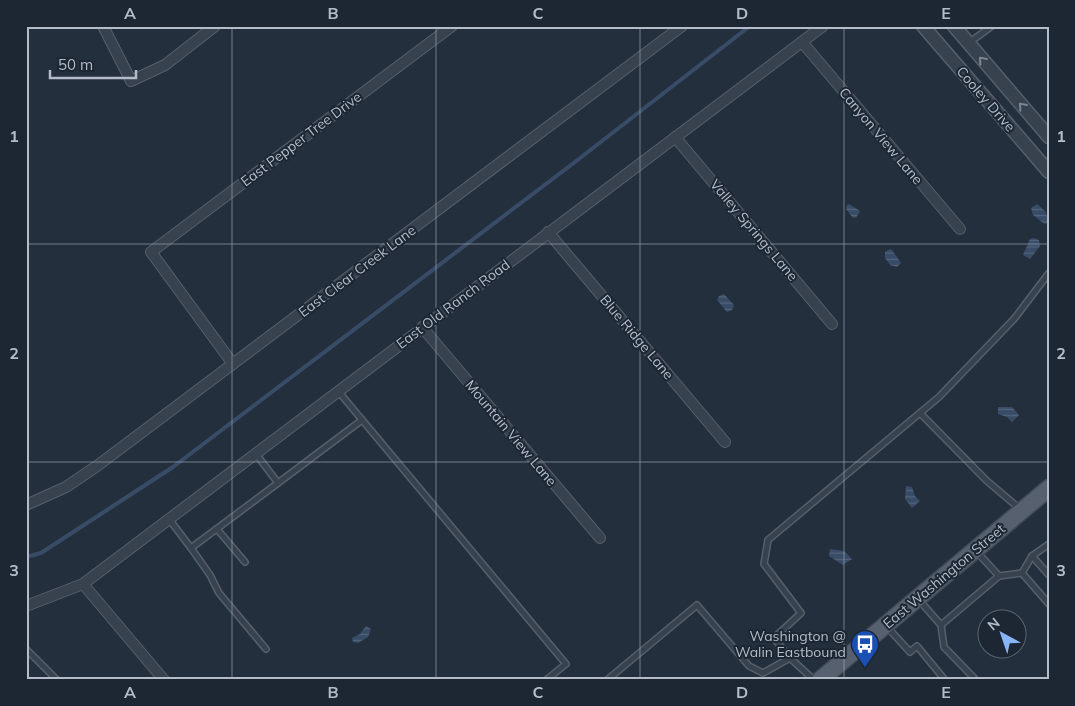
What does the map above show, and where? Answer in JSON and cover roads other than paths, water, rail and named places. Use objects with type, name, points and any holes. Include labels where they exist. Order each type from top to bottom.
[{"type":"main road","name":"East Washington Street","points":[[820,680],[1047,490]]},
{"type":"street","points":[[103,26],[131,81],[165,65],[214,26]]},
{"type":"street","name":"East Pepper Tree Drive","points":[[232,364],[151,252],[452,26]]},
{"type":"street","name":"East Clear Creek Lane","points":[[26,505],[66,487],[97,466],[682,26]]},
{"type":"street","name":"East Old Ranch Road","points":[[26,606],[83,584],[823,26]]},
{"type":"street","name":"Cooley Drive","points":[[923,26],[1049,172]]},
{"type":"street","name":"Cooley Drive","points":[[954,26],[1049,136]]},
{"type":"street","name":"Canyon View Lane","points":[[802,42],[960,229]]},
{"type":"street","points":[[951,59],[968,44]]},
{"type":"street","points":[[1030,151],[1049,136]]},
{"type":"street","name":"Valley Springs Lane","points":[[675,137],[832,324]]},
{"type":"street","name":"Blue Ridge Lane","points":[[548,232],[726,442]]},
{"type":"street","name":"Mountain View Lane","points":[[422,328],[600,538]]},
{"type":"street","points":[[83,584],[164,680]]},
{"type":"lane","points":[[968,44],[992,26]]},
{"type":"lane","points":[[814,680],[790,658],[774,638],[802,613],[764,564],[768,540],[939,397],[1014,319],[1049,273]]},
{"type":"lane","points":[[338,391],[566,664],[546,680]]},
{"type":"lane","points":[[920,413],[986,481],[1022,510]]},
{"type":"lane","points":[[191,548],[362,420]]},
{"type":"lane","points":[[256,453],[278,483]]},
{"type":"lane","points":[[169,519],[210,575],[219,593],[266,649]]},
{"type":"lane","points":[[216,529],[246,562]]},
{"type":"lane","points":[[1022,573],[1032,556],[1049,544]]},
{"type":"lane","points":[[975,550],[999,576]]},
{"type":"lane","points":[[1032,556],[1049,575]]},
{"type":"lane","points":[[941,625],[999,576],[1022,573]]},
{"type":"lane","points":[[1022,573],[1049,604]]},
{"type":"lane","points":[[917,598],[941,625],[944,647],[976,680]]},
{"type":"lane","points":[[607,680],[697,605],[749,666],[756,670],[764,673],[790,658]]},
{"type":"lane","points":[[885,625],[910,652],[917,646],[944,680]]},
{"type":"lane","points":[[26,649],[57,680]]},
{"type":"water","points":[[849,204],[860,211],[856,218],[852,217],[846,209]]},
{"type":"water","points":[[1037,204],[1045,211],[1049,221],[1046,224],[1033,215],[1031,208]]},
{"type":"water","points":[[1030,239],[1039,240],[1040,246],[1030,259],[1023,255]]},
{"type":"water","points":[[890,249],[901,263],[897,267],[890,265],[885,258],[885,252]]},
{"type":"water","points":[[724,294],[734,305],[732,310],[727,312],[717,300],[719,296]]},
{"type":"water","points":[[998,407],[1012,407],[1019,415],[1012,422],[1007,417],[998,414]]},
{"type":"water","points":[[906,486],[912,487],[915,496],[920,501],[912,508],[905,499]]},
{"type":"water","points":[[830,549],[844,551],[852,559],[843,565],[829,556]]},
{"type":"water","points":[[366,626],[371,629],[368,637],[358,643],[353,642],[352,638],[360,634]]},
{"type":"waterway","points":[[26,557],[41,553],[173,467],[575,162],[750,26]]},
{"type":"place","name":"Washington @ Walin Eastbound","points":[[865,668]]}]
